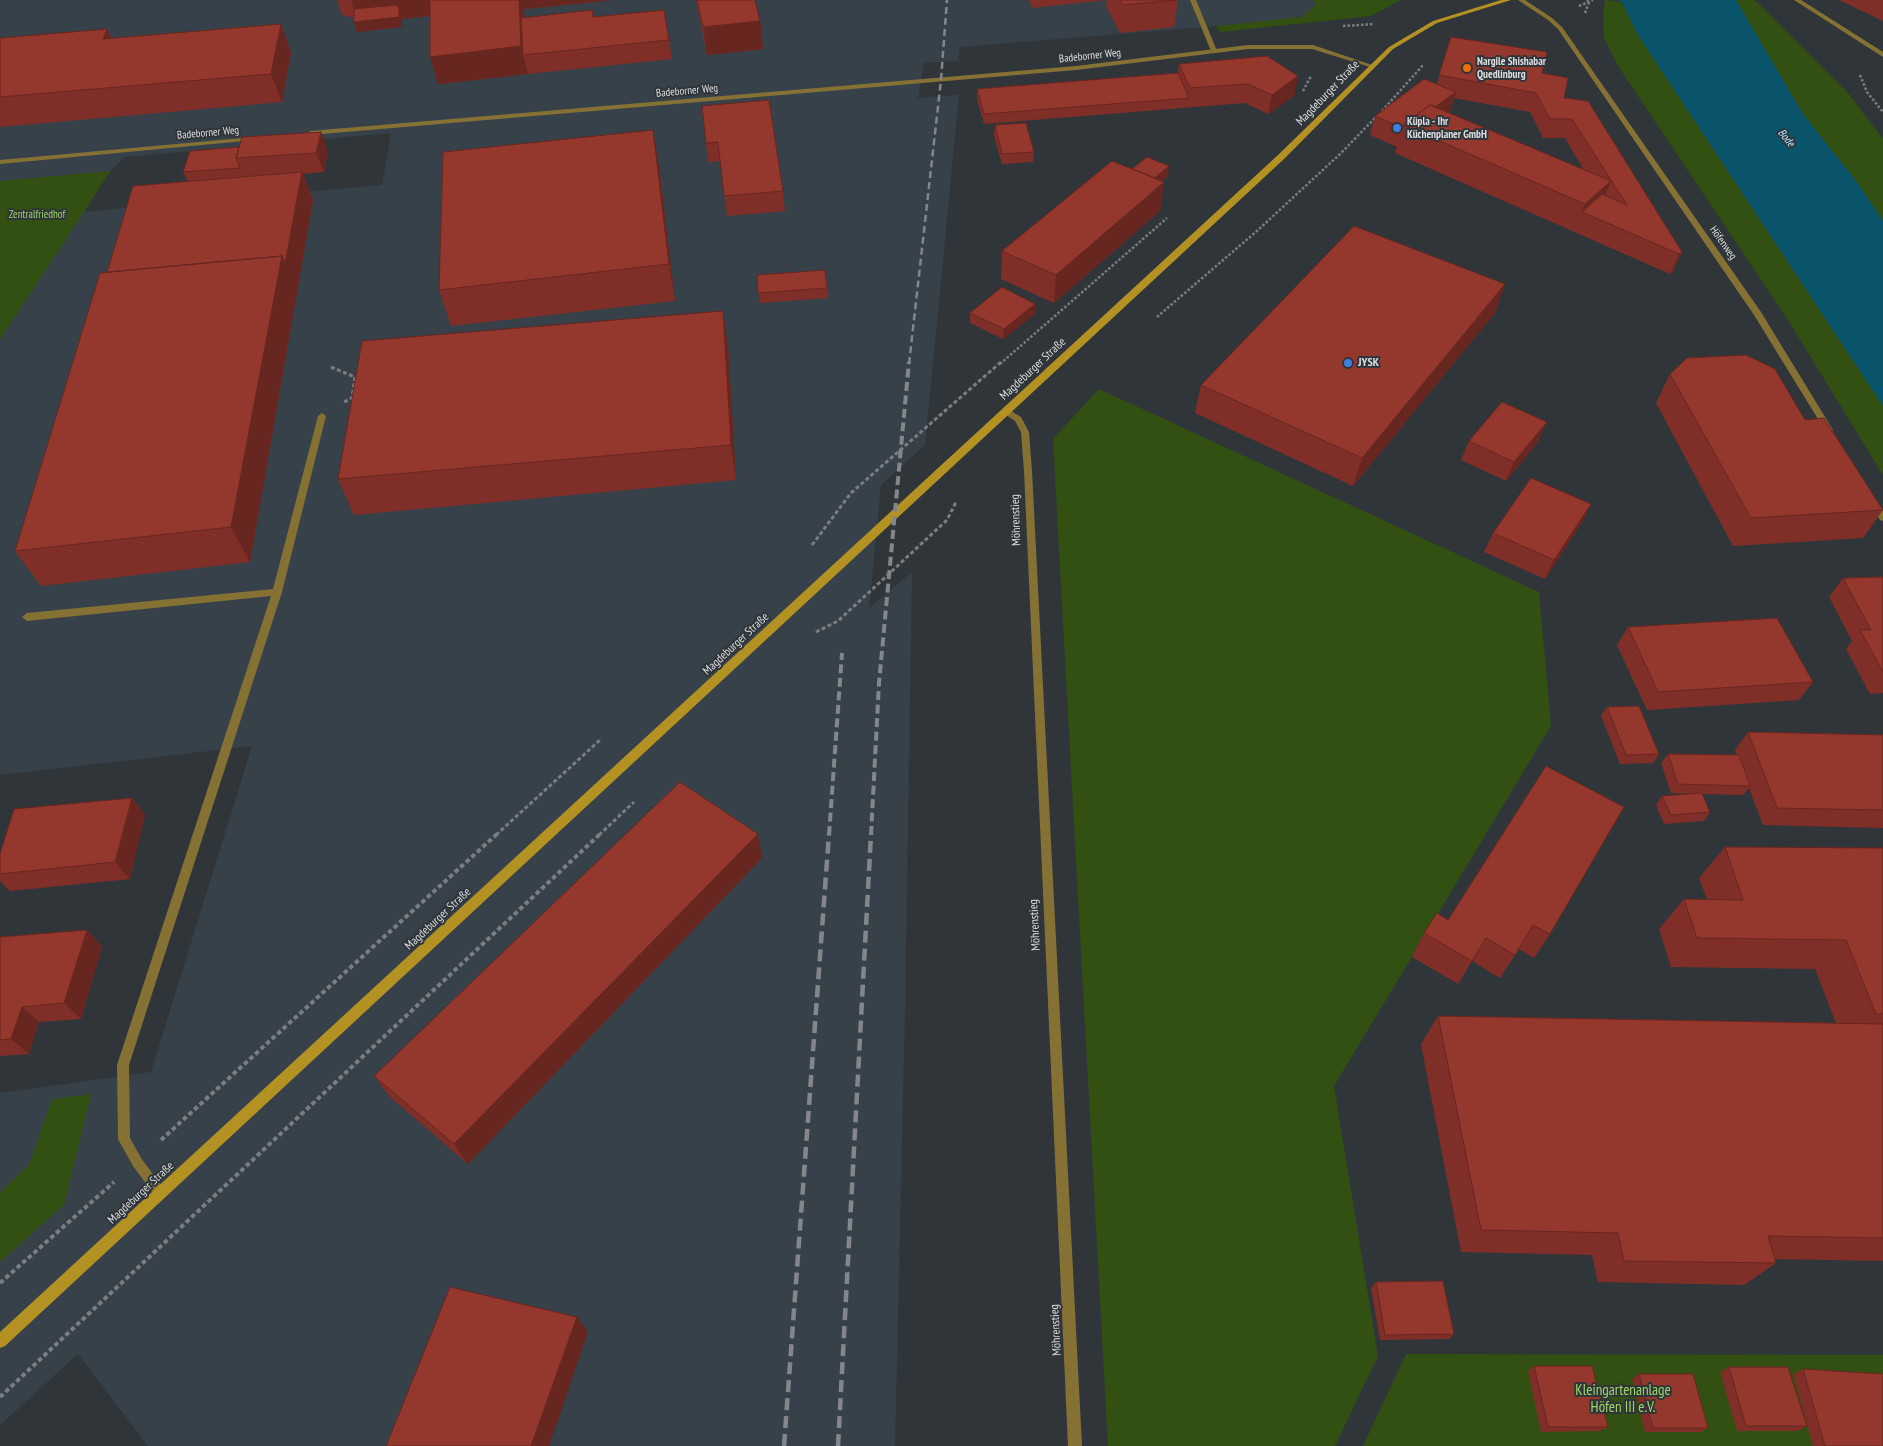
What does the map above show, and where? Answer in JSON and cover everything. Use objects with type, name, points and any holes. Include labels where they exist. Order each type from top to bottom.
[{"type":"main road","name":"Magdeburger Straße","points":[[0,1341],[1301,139],[1391,48],[1429,25],[1508,0]]},
{"type":"street","points":[[1193,0],[1214,51]]},
{"type":"street","name":"Höfenweg","points":[[1521,0],[1560,28],[1758,314],[1836,441]]},
{"type":"street","points":[[1796,0],[1883,55]]},
{"type":"street","name":"Badeborner Weg","points":[[301,134],[1076,68],[1248,47],[1313,47],[1372,66]]},
{"type":"street","name":"Badeborner Weg","points":[[0,162],[262,138]]},
{"type":"street","name":"Möhrenstieg","points":[[1006,411],[1018,419],[1025,432],[1027,461],[1075,1446]]},
{"type":"street","points":[[160,1193],[137,1162],[124,1139],[123,1066],[277,592],[322,416]]},
{"type":"street","points":[[1867,492],[1883,518]]},
{"type":"street","points":[[28,617],[277,592]]},
{"type":"path","points":[[1152,320],[1191,290],[1339,155],[1400,93],[1426,61]]},
{"type":"path","points":[[1297,97],[1304,90],[1314,69]]},
{"type":"path","points":[[811,546],[851,493],[1174,212]]},
{"type":"path","points":[[322,416],[352,398],[355,377],[331,367]]},
{"type":"path","points":[[813,634],[838,621],[947,520],[958,497]]},
{"type":"path","points":[[0,1283],[137,1162],[601,739]]},
{"type":"path","points":[[0,1397],[640,796]]},
{"type":"shaded area","points":[[0,0],[1313,0],[1316,5],[1302,17],[960,47],[958,61],[924,63],[918,98],[959,95],[925,445],[881,485],[869,608],[912,572],[895,1446],[148,1446],[78,1354],[0,1425],[0,1093],[151,1072],[252,746],[0,775],[0,339],[84,212],[382,185],[391,133],[125,157],[110,171],[0,181]]},
{"type":"green space","points":[[1313,0],[1401,0],[1371,16],[1220,32],[1216,26],[1302,17],[1316,5]]},
{"type":"green space","points":[[1605,0],[1622,2],[1638,35],[1883,406],[1883,475],[1788,320],[1618,66],[1604,38],[1603,16]]},
{"type":"green space","points":[[1736,0],[1754,0],[1758,3],[1847,92],[1883,139],[1883,221],[1856,181],[1803,114]]},
{"type":"green space","name":"Zentralfriedhof","points":[[110,171],[84,212],[0,339],[0,181]]},
{"type":"green space","points":[[1099,389],[1539,592],[1551,726],[1334,1086],[1378,1356],[1335,1446],[1108,1446],[1053,439]]},
{"type":"green space","points":[[91,1094],[64,1205],[0,1262],[0,1192],[29,1165],[52,1099]]},
{"type":"green space","name":"Kleingartenanlage Höfen III e.V.","points":[[1406,1354],[1883,1355],[1883,1446],[1363,1446]]},
{"type":"water","name":"Bode","points":[[1617,0],[1736,0],[1803,114],[1856,181],[1883,221],[1883,406],[1638,35],[1622,2]]},
{"type":"building","points":[[430,0],[519,0],[521,46],[430,57]]},
{"type":"building","points":[[697,0],[755,0],[760,21],[703,27]]},
{"type":"building","points":[[1120,0],[1176,0],[1123,5]]},
{"type":"building","points":[[397,5],[399,17],[354,22],[354,9]]},
{"type":"building","points":[[592,10],[593,17],[664,10],[669,40],[523,55],[521,18]]},
{"type":"building","points":[[281,24],[271,74],[0,97],[0,38],[107,29],[103,39]]},
{"type":"building","points":[[1451,37],[1547,52],[1542,73],[1568,78],[1564,98],[1588,101],[1682,252],[1679,254],[1582,212],[1602,194],[1627,205],[1572,119],[1550,119],[1536,93],[1439,75]]},
{"type":"building","points":[[1267,56],[1298,76],[1272,95],[1248,84],[1190,88],[1179,64]]},
{"type":"building","points":[[1178,73],[1189,98],[984,114],[977,89]]},
{"type":"building","points":[[1424,79],[1456,92],[1435,107],[1430,105],[1403,125],[1402,128],[1375,116]]},
{"type":"building","points":[[769,100],[783,191],[724,196],[718,142],[706,143],[702,106]]},
{"type":"building","points":[[1430,105],[1611,181],[1585,204],[1403,125]]},
{"type":"building","points":[[1026,123],[1034,152],[1002,154],[995,125]]},
{"type":"building","points":[[653,130],[669,264],[439,290],[443,152]]},
{"type":"building","points":[[321,132],[316,153],[236,158],[242,137]]},
{"type":"building","points":[[239,147],[236,158],[240,168],[183,172],[190,151]]},
{"type":"building","points":[[1147,157],[1169,166],[1155,178],[1132,169]]},
{"type":"building","points":[[1112,161],[1164,182],[1056,275],[1002,251]]},
{"type":"building","points":[[302,172],[285,264],[282,256],[107,272],[133,186]]},
{"type":"building","name":"JYSK","points":[[1354,226],[1505,284],[1362,458],[1201,385]]},
{"type":"building","points":[[282,256],[231,527],[15,551],[100,273]]},
{"type":"building","points":[[825,270],[827,288],[758,293],[757,275]]},
{"type":"building","points":[[1002,287],[1035,304],[1004,329],[970,313]]},
{"type":"building","points":[[723,311],[731,445],[338,479],[362,341]]},
{"type":"building","points":[[1746,355],[1775,369],[1805,420],[1824,418],[1883,510],[1751,518],[1670,374],[1687,358]]},
{"type":"building","points":[[1502,402],[1547,422],[1514,462],[1469,441]]},
{"type":"building","points":[[1531,478],[1591,504],[1554,560],[1493,533]]},
{"type":"building","points":[[1883,577],[1883,672],[1860,630],[1871,630],[1843,578]]},
{"type":"building","points":[[1777,618],[1813,682],[1658,692],[1628,627]]},
{"type":"building","points":[[1639,706],[1659,754],[1626,755],[1607,707]]},
{"type":"building","points":[[1748,732],[1883,735],[1883,810],[1777,808]]},
{"type":"building","points":[[1668,754],[1739,755],[1750,786],[1678,784]]},
{"type":"building","points":[[1546,766],[1624,807],[1550,934],[1533,925],[1515,955],[1486,938],[1472,961],[1424,933],[1437,913],[1448,920]]},
{"type":"building","points":[[680,782],[758,834],[454,1144],[374,1076]]},
{"type":"building","points":[[1702,793],[1710,812],[1671,815],[1662,796]]},
{"type":"building","points":[[132,798],[115,862],[0,874],[0,854],[14,809]]},
{"type":"building","points":[[1725,847],[1883,848],[1883,1014],[1876,1014],[1846,940],[1697,938],[1684,899],[1743,900]]},
{"type":"building","points":[[87,930],[64,1003],[22,1007],[11,1039],[0,1040],[0,937]]},
{"type":"building","points":[[1438,1016],[1883,1024],[1883,1238],[1768,1236],[1776,1263],[1624,1261],[1618,1233],[1481,1230]]},
{"type":"building","points":[[1443,1281],[1454,1334],[1385,1335],[1376,1282]]},
{"type":"building","points":[[450,1287],[577,1317],[531,1446],[386,1446]]},
{"type":"building","points":[[1534,1366],[1592,1366],[1608,1427],[1548,1427]]},
{"type":"building","points":[[1729,1367],[1788,1367],[1807,1426],[1746,1426]]},
{"type":"building","points":[[1803,1369],[1883,1374],[1883,1446],[1825,1446]]},
{"type":"building","points":[[1639,1374],[1693,1374],[1708,1428],[1653,1428]]},
{"type":"railway","points":[[909,364],[941,80],[947,0]]},
{"type":"railway","points":[[871,835],[879,683],[909,362]]},
{"type":"railway","points":[[829,835],[842,653]]},
{"type":"railway","points":[[784,1446],[829,834]]},
{"type":"railway","points":[[838,1446],[871,834]]},
{"type":"place","name":"Nargile Shishabar Quedlinburg","points":[[1467,68]]},
{"type":"place","name":"Küpla - Ihr Küchenplaner GmbH","points":[[1397,128]]},
{"type":"place","name":"JYSK","points":[[1348,363]]}]
